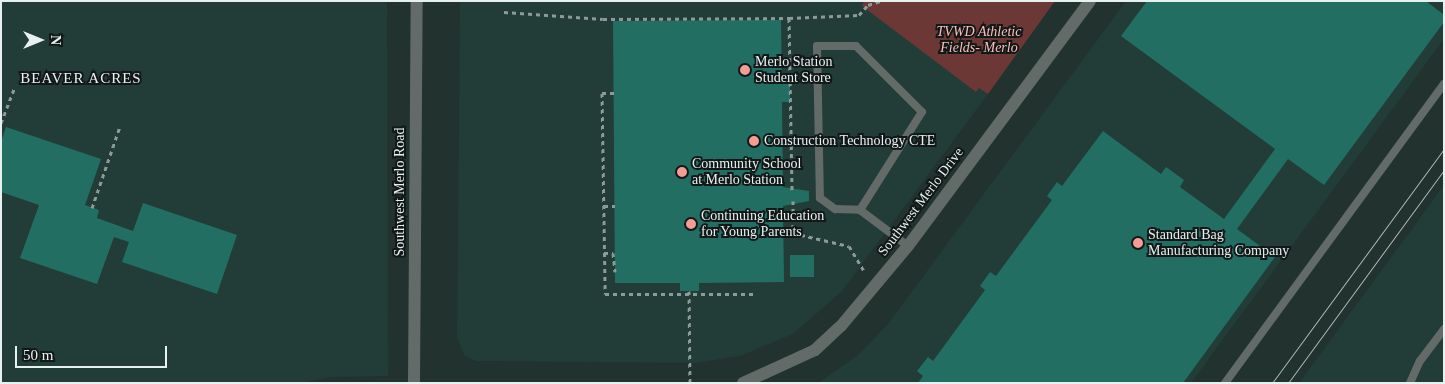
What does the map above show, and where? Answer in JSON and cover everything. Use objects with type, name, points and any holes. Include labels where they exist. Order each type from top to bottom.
[{"type":"street","name":"Southwest Merlo Road","points":[[414,383],[417,1]]},
{"type":"street","name":"Southwest Merlo Drive","points":[[743,383],[815,350],[872,291],[908,246],[1090,1]]},
{"type":"lane","points":[[860,210],[922,112],[856,46],[817,46],[820,198],[835,209],[860,210],[908,246]]},
{"type":"lane","points":[[1225,383],[1444,84]]},
{"type":"lane","points":[[1410,383],[1420,360],[1444,329]]},
{"type":"path","points":[[504,12],[650,20],[788,18],[859,15],[868,5],[881,1]]},
{"type":"path","points":[[788,18],[792,191]]},
{"type":"path","points":[[1,122],[14,89]]},
{"type":"path","points":[[614,93],[602,93],[605,294],[690,292],[754,294]]},
{"type":"path","points":[[92,208],[120,126]]},
{"type":"path","points":[[793,201],[793,233],[849,246],[872,291]]},
{"type":"path","points":[[604,206],[614,206]]},
{"type":"path","points":[[604,254],[613,254],[615,272]]},
{"type":"path","points":[[690,292],[690,383]]},
{"type":"shaded area","points":[[1,1],[387,1],[388,376],[333,377],[299,383],[1,383]]},
{"type":"shaded area","points":[[460,1],[864,1],[988,94],[842,291],[793,334],[740,356],[696,363],[476,361],[464,355],[457,337]]},
{"type":"shaded area","name":"Standard Bag Manufacturing Company","points":[[1126,1],[1444,1],[1444,39],[1191,383],[818,383],[858,355],[888,324]]},
{"type":"shaded area","points":[[1444,185],[1444,383],[1299,383]]},
{"type":"green space","name":"TVWD Athletic Fields- Merlo","points":[[864,1],[1055,1],[988,94],[979,88],[976,92],[862,6]]},
{"type":"building","name":"Standard Bag Manufacturing Company","points":[[1147,1],[1426,1],[1444,15],[1444,22],[1324,185],[1288,159],[1237,229],[1275,257],[1183,383],[918,383],[923,376],[917,371],[928,357],[933,361],[985,290],[980,286],[990,272],[996,276],[1052,200],[1047,196],[1057,182],[1062,186],[1103,131],[1161,174],[1166,167],[1184,180],[1180,187],[1224,219],[1275,149],[1121,36]]},
{"type":"building","points":[[781,20],[782,84],[790,83],[790,102],[782,102],[783,187],[809,191],[809,201],[783,206],[784,282],[699,283],[699,291],[680,291],[680,283],[615,283],[613,21]]},
{"type":"building","points":[[6,127],[101,159],[85,205],[99,210],[97,218],[133,231],[143,203],[237,235],[217,294],[122,262],[129,242],[114,237],[97,284],[20,258],[39,205],[1,192],[1,142]]},
{"type":"building","points":[[790,255],[814,255],[814,277],[790,277]]},
{"type":"tram line","points":[[1272,383],[1444,149]]},
{"type":"tram line","points":[[1288,383],[1444,170]]},
{"type":"place","name":"Merlo Station Student Store","points":[[745,70]]},
{"type":"place","name":"Construction Technology CTE","points":[[754,141]]},
{"type":"place","name":"Community School at Merlo Station","points":[[682,172]]},
{"type":"place","name":"Continuing Education for Young Parents","points":[[691,224]]},
{"type":"place","name":"Standard Bag Manufacturing Company","points":[[1138,243]]},
{"type":"district","name":"BEAVER ACRES","points":[[81,79]]}]
